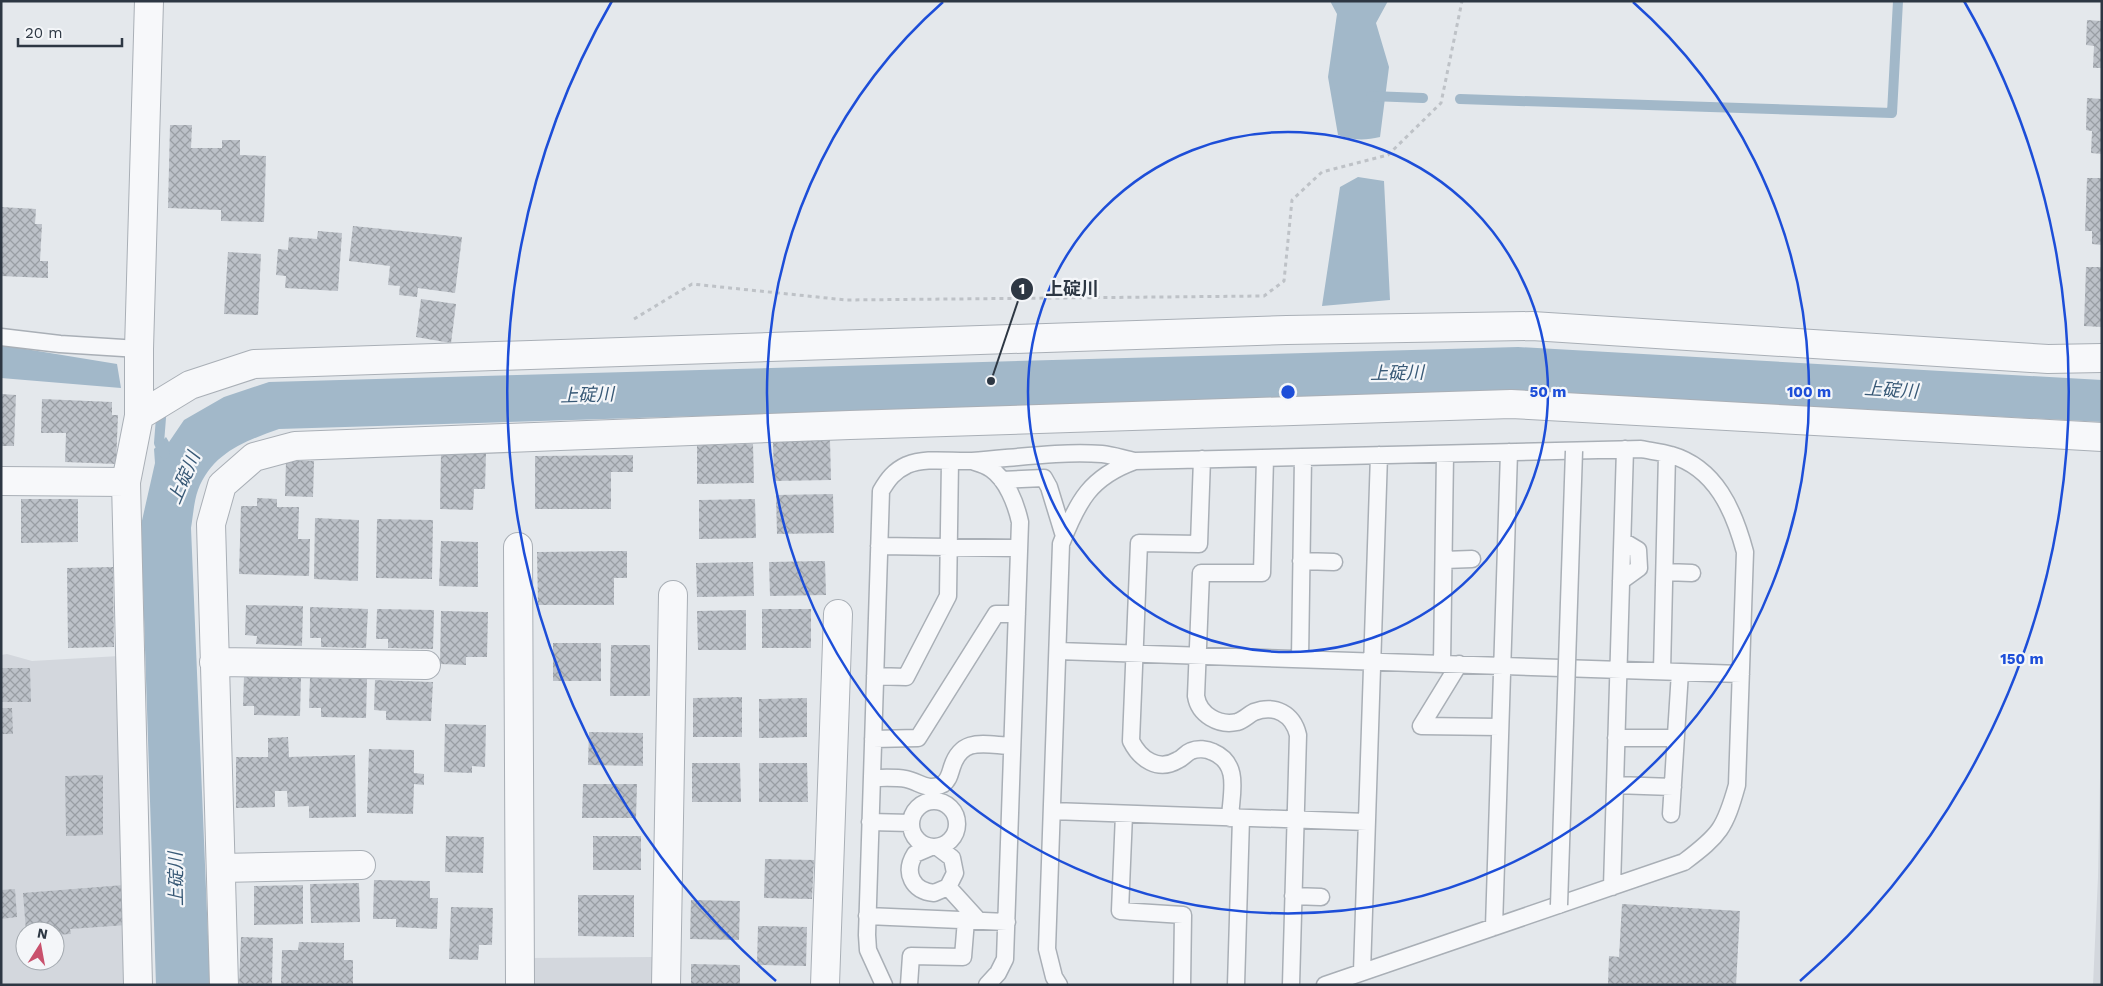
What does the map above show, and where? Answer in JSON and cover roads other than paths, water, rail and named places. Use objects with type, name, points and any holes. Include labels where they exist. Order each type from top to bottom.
[{"type":"street","points":[[138,985],[126,482],[139,416],[139,349],[149,1]]},
{"type":"street","points":[[139,416],[190,385],[254,364],[1287,330],[1532,326],[2048,358],[2102,358]]},
{"type":"street","points":[[224,985],[211,524],[222,485],[254,457],[295,446],[850,425],[1511,404],[2102,437]]},
{"type":"street","points":[[1,481],[126,482]]},
{"type":"street","points":[[518,546],[520,985]]},
{"type":"street","points":[[666,985],[673,595]]},
{"type":"street","points":[[825,985],[838,614]]},
{"type":"street","points":[[214,662],[426,664]]},
{"type":"street","points":[[220,868],[361,866]]},
{"type":"lane","points":[[1,337],[139,349]]},
{"type":"lane","points":[[1612,887],[1625,449]]},
{"type":"lane","points":[[884,985],[868,950],[870,822],[881,491],[888,478],[909,464],[972,461],[1010,456],[1102,454],[1135,461],[1641,449],[1667,454],[1700,469],[1724,494],[1737,521],[1745,552],[1737,785],[1728,818],[1711,841],[1684,862],[1325,985]]},
{"type":"lane","points":[[1559,905],[1574,450]]},
{"type":"lane","points":[[1494,927],[1509,452]]},
{"type":"lane","points":[[1442,664],[1445,454]]},
{"type":"lane","points":[[1662,671],[1667,454]]},
{"type":"lane","points":[[1362,972],[1379,455]]},
{"type":"lane","points":[[1300,659],[1303,457]]},
{"type":"lane","points":[[1265,458],[1262,574],[1201,573],[1196,696],[1197,704],[1208,717],[1228,722],[1238,722],[1252,713],[1273,710],[1292,719],[1296,725],[1298,735],[1290,985]]},
{"type":"lane","points":[[1202,460],[1199,544],[1139,542],[1136,654],[1131,741],[1137,753],[1145,760],[1157,764],[1173,763],[1190,751],[1200,749],[1221,756],[1229,764],[1232,772],[1236,818],[1236,985]]},
{"type":"lane","points":[[875,676],[906,677],[948,596],[950,461]]},
{"type":"lane","points":[[972,461],[991,468],[1002,480],[1017,508],[1020,522],[1006,959],[998,973],[987,985]]},
{"type":"lane","points":[[1059,985],[1054,977],[1047,949],[1061,544],[1072,515],[1091,488],[1114,469],[1135,461]]},
{"type":"lane","points":[[1002,480],[1044,478],[1049,487],[1064,536]]},
{"type":"lane","points":[[879,546],[1019,548]]},
{"type":"lane","points":[[1444,560],[1472,560]]},
{"type":"lane","points":[[1301,561],[1334,562]]},
{"type":"lane","points":[[1665,572],[1692,574]]},
{"type":"lane","points":[[873,739],[918,738],[996,614],[1017,614]]},
{"type":"lane","points":[[1058,651],[1742,674]]},
{"type":"lane","points":[[1459,664],[1421,726],[1500,727]]},
{"type":"lane","points":[[1671,814],[1680,672]]},
{"type":"lane","points":[[1616,738],[1676,738]]},
{"type":"lane","points":[[872,778],[906,779],[930,788],[944,783],[949,777],[956,756],[961,748],[969,745],[1012,746]]},
{"type":"lane","points":[[1615,785],[1673,788]]},
{"type":"lane","points":[[934,848],[917,841],[911,829],[912,815],[923,804],[931,801],[946,804],[956,816],[957,831],[953,838],[934,848],[915,854],[911,861],[910,877],[913,883],[919,889],[934,893],[948,887],[956,873],[955,865],[947,852],[934,848]]},
{"type":"lane","points":[[1052,812],[1367,822]]},
{"type":"lane","points":[[1124,814],[1120,910],[1183,915],[1182,985]]},
{"type":"lane","points":[[870,822],[911,823]]},
{"type":"lane","points":[[948,887],[972,920]]},
{"type":"lane","points":[[1293,896],[1321,897]]},
{"type":"lane","points":[[868,916],[1007,922]]},
{"type":"lane","points":[[909,985],[910,956],[963,956],[972,920]]},
{"type":"water","points":[[1330,1],[1388,1],[1376,23],[1389,67],[1380,137],[1358,139],[1338,135],[1328,77],[1337,14]]},
{"type":"water","points":[[1358,177],[1384,181],[1390,300],[1322,306],[1340,187]]},
{"type":"water","points":[[1,345],[117,364],[121,388],[1,378]]},
{"type":"water","points":[[1518,347],[2102,380],[2102,422],[1515,391],[279,429],[242,444],[221,458],[204,477],[196,499],[191,528],[210,985],[156,985],[141,525],[155,463],[154,449],[166,437],[169,442],[184,420],[224,397],[269,382]]},
{"type":"waterway","points":[[1460,99],[1892,113],[1898,1]]},
{"type":"waterway","points":[[1371,96],[1423,98]]},
{"type":"waterway","points":[[162,405],[159,443],[165,454]]},
{"type":"place","name":"上碇川","points":[[991,381]]}]
